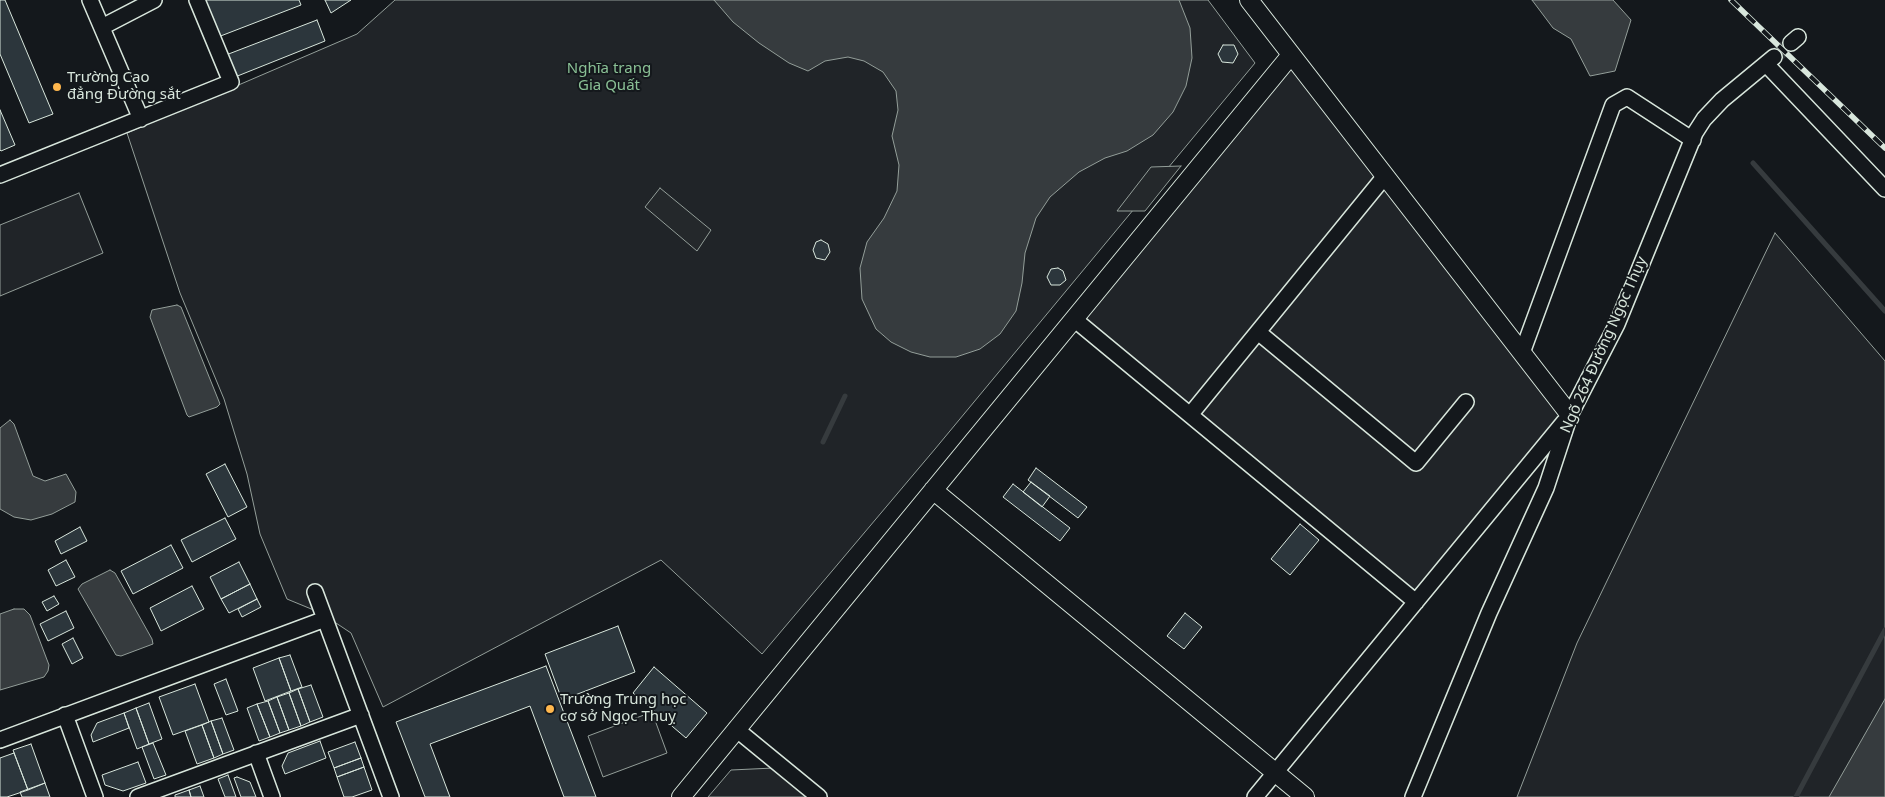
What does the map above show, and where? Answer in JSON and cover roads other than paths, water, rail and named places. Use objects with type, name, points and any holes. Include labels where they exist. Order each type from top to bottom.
[{"type":"street","points":[[90,0],[141,119]]},
{"type":"street","points":[[102,27],[154,0]]},
{"type":"street","points":[[0,175],[231,82],[197,0]]},
{"type":"street","points":[[1249,0],[1570,414],[1255,797]]},
{"type":"street","points":[[680,797],[1291,55]]},
{"type":"street","name":"Ngõ 264 Đường Ngọc Thụy","points":[[1413,797],[1489,613],[1546,488],[1570,414],[1617,324],[1693,140],[1704,119],[1722,100],[1770,60],[1885,189]]},
{"type":"street","points":[[1522,353],[1613,104],[1627,97],[1693,140]]},
{"type":"street","points":[[1190,415],[1385,176]]},
{"type":"street","points":[[1074,319],[1416,602]]},
{"type":"street","points":[[1258,332],[1416,463],[1466,402]]},
{"type":"street","points":[[933,490],[1305,797]]},
{"type":"street","points":[[315,592],[391,797]]},
{"type":"street","points":[[0,740],[325,619]]},
{"type":"street","points":[[65,715],[95,797]]},
{"type":"street","points":[[138,797],[361,715]]},
{"type":"street","points":[[736,729],[818,797]]},
{"type":"street","points":[[256,753],[272,797]]},
{"type":"waterway","points":[[1753,163],[1885,311]]},
{"type":"waterway","points":[[823,442],[845,396]]},
{"type":"waterway","points":[[1796,797],[1885,630]]},
{"type":"tunnel","points":[[1774,57],[1791,43]]},
{"type":"railway","points":[[1731,0],[1885,148]]},
{"type":"place","name":"Trường Cao đẳng Đường sắt","points":[[57,87]]},
{"type":"place","name":"Trường Trung học cơ sở Ngọc Thuỵ","points":[[550,709]]},
{"type":"park label","name":"Nghĩa trang Gia Quất","points":[[609,78]]}]
